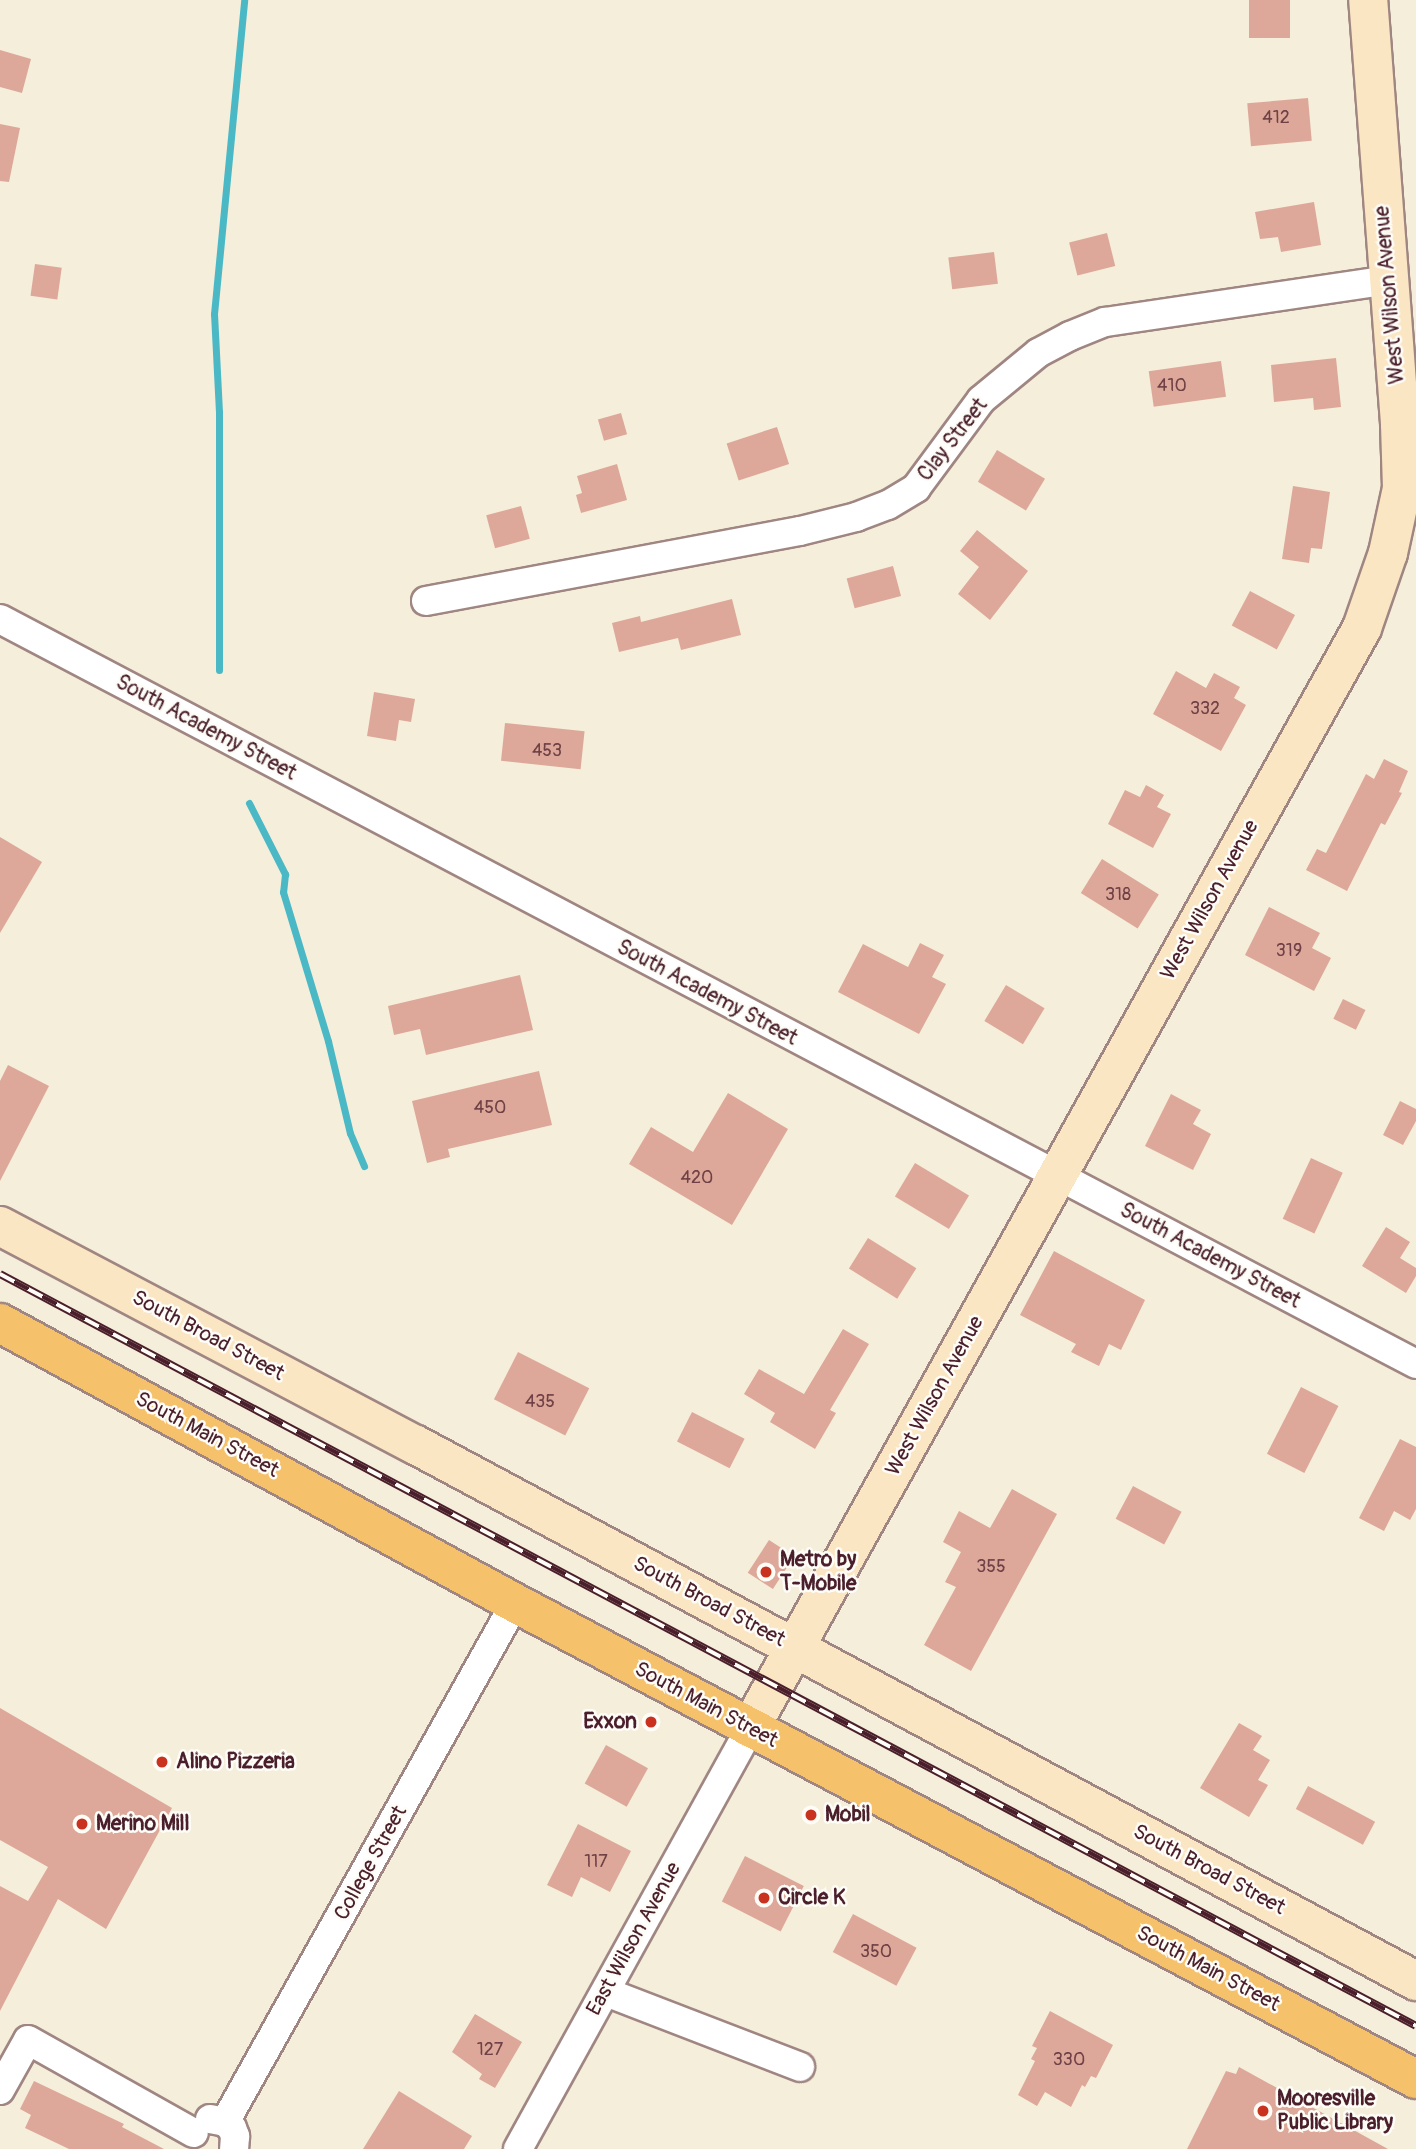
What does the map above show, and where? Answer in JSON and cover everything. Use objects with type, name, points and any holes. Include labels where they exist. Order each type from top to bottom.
[{"type":"main road","name":"South Main Street","points":[[0,1323],[515,1603],[1416,2079]]},
{"type":"street","name":"West Wilson Avenue","points":[[750,1728],[1362,628],[1388,553],[1402,488],[1400,423],[1368,0]]},
{"type":"street","name":"Clay Street","points":[[426,601],[800,531],[856,517],[888,505],[916,488],[981,400],[1038,353],[1070,336],[1105,322],[1388,280]]},
{"type":"street","name":"South Academy Street","points":[[0,619],[1416,1364]]},
{"type":"street","name":"South Broad Street","points":[[0,1226],[1416,1981]]},
{"type":"street","name":"College Street","points":[[225,2122],[515,1603]]},
{"type":"street","name":"East Wilson Avenue","points":[[524,2147],[750,1728]]},
{"type":"street","points":[[606,1992],[800,2067]]},
{"type":"street","points":[[0,2090],[28,2040],[194,2141],[209,2119],[225,2122],[235,2136],[234,2149]]},
{"type":"building","points":[[1249,0],[1290,0],[1290,38],[1249,38]]},
{"type":"building","points":[[0,50],[31,59],[22,93],[0,87]]},
{"type":"building","points":[[1308,98],[1312,141],[1251,146],[1247,103]]},
{"type":"building","points":[[0,124],[20,128],[9,182],[0,181]]},
{"type":"building","points":[[1314,202],[1321,245],[1281,252],[1278,237],[1260,239],[1255,212]]},
{"type":"building","points":[[1107,233],[1115,266],[1077,275],[1069,242]]},
{"type":"building","points":[[994,252],[998,284],[952,289],[948,258]]},
{"type":"building","points":[[35,264],[62,268],[57,299],[31,296]]},
{"type":"building","points":[[1336,358],[1341,407],[1314,410],[1313,398],[1274,402],[1271,365]]},
{"type":"building","points":[[1221,361],[1226,397],[1154,407],[1149,371]]},
{"type":"building","points":[[621,413],[627,434],[604,441],[598,420]]},
{"type":"building","points":[[777,427],[789,464],[739,480],[727,443]]},
{"type":"building","points":[[997,450],[1045,479],[1026,511],[978,482]]},
{"type":"building","points":[[617,464],[627,500],[581,513],[576,495],[582,493],[577,476]]},
{"type":"building","points":[[1293,486],[1330,492],[1322,549],[1311,548],[1309,563],[1282,559]]},
{"type":"building","points":[[521,506],[530,539],[495,548],[486,515]]},
{"type":"building","points":[[977,530],[1028,571],[990,620],[958,594],[979,567],[960,551]]},
{"type":"building","points":[[893,566],[901,596],[855,608],[847,578]]},
{"type":"building","points":[[1250,591],[1295,615],[1277,649],[1232,625]]},
{"type":"building","points":[[732,599],[741,635],[681,650],[678,638],[619,652],[612,623],[640,616],[641,622]]},
{"type":"building","points":[[1176,671],[1206,688],[1214,673],[1240,687],[1234,698],[1246,705],[1221,751],[1153,714]]},
{"type":"building","points":[[374,692],[415,699],[411,722],[399,720],[396,741],[367,736]]},
{"type":"building","points":[[505,723],[585,731],[581,769],[501,761]]},
{"type":"building","points":[[1384,759],[1408,771],[1399,792],[1402,793],[1385,825],[1381,823],[1347,891],[1306,870],[1317,849],[1326,853],[1366,774],[1374,779]]},
{"type":"building","points":[[1146,785],[1164,795],[1157,807],[1171,814],[1153,848],[1108,824],[1125,790],[1140,797]]},
{"type":"building","points":[[0,837],[42,862],[0,933]]},
{"type":"building","points":[[1102,859],[1159,895],[1138,928],[1081,893]]},
{"type":"building","points":[[1269,907],[1320,933],[1312,948],[1331,958],[1314,991],[1245,955]]},
{"type":"building","points":[[920,943],[944,955],[932,977],[946,984],[919,1034],[838,992],[863,944],[908,967]]},
{"type":"building","points":[[520,975],[533,1030],[426,1055],[420,1029],[394,1035],[388,1006]]},
{"type":"building","points":[[1006,985],[1045,1008],[1023,1044],[984,1021]]},
{"type":"building","points":[[1343,999],[1365,1010],[1356,1030],[1333,1019]]},
{"type":"building","points":[[8,1065],[49,1086],[0,1181],[0,1081]]},
{"type":"building","points":[[539,1071],[552,1125],[448,1149],[450,1157],[427,1163],[412,1101]]},
{"type":"building","points":[[728,1093],[788,1129],[732,1225],[629,1164],[651,1127],[693,1152]]},
{"type":"building","points":[[1171,1094],[1201,1110],[1193,1124],[1211,1134],[1193,1170],[1145,1146]]},
{"type":"building","points":[[1400,1101],[1416,1109],[1416,1121],[1403,1145],[1383,1135]]},
{"type":"building","points":[[1311,1158],[1343,1173],[1314,1234],[1283,1219]]},
{"type":"building","points":[[915,1163],[969,1195],[949,1229],[895,1196]]},
{"type":"building","points":[[1386,1227],[1410,1242],[1400,1258],[1416,1268],[1416,1276],[1406,1293],[1362,1266]]},
{"type":"building","points":[[868,1238],[916,1268],[897,1299],[849,1269]]},
{"type":"building","points":[[1054,1251],[1145,1300],[1121,1350],[1109,1344],[1099,1366],[1071,1352],[1076,1344],[1020,1315]]},
{"type":"building","points":[[843,1329],[869,1344],[830,1410],[836,1413],[815,1449],[770,1422],[775,1413],[744,1394],[759,1369],[804,1394]]},
{"type":"building","points":[[518,1352],[589,1388],[565,1436],[494,1399]]},
{"type":"building","points":[[1301,1387],[1338,1406],[1304,1473],[1267,1454]]},
{"type":"building","points":[[692,1412],[745,1439],[730,1468],[677,1441]]},
{"type":"building","points":[[1400,1439],[1416,1447],[1416,1509],[1410,1520],[1394,1511],[1384,1531],[1359,1518]]},
{"type":"building","points":[[1133,1486],[1182,1512],[1164,1544],[1116,1519]]},
{"type":"building","points":[[1012,1489],[1057,1514],[971,1671],[924,1645],[956,1587],[945,1582],[961,1552],[943,1542],[959,1511],[990,1528]]},
{"type":"building","points":[[769,1540],[794,1556],[773,1589],[748,1573]]},
{"type":"building","name":"Merino Mill","points":[[0,1708],[172,1808],[106,1929],[58,1899],[0,2011],[0,1886],[28,1901],[48,1867],[0,1840]]},
{"type":"building","points":[[1239,1723],[1262,1736],[1253,1750],[1270,1760],[1258,1780],[1268,1785],[1249,1817],[1200,1788]]},
{"type":"building","points":[[606,1745],[648,1768],[627,1807],[585,1783]]},
{"type":"building","points":[[1308,1786],[1375,1822],[1363,1845],[1296,1809]]},
{"type":"building","points":[[578,1824],[631,1851],[610,1892],[581,1877],[572,1897],[547,1885]]},
{"type":"building","points":[[745,1856],[804,1886],[781,1931],[722,1901]]},
{"type":"building","points":[[853,1914],[917,1948],[896,1986],[833,1952]]},
{"type":"building","points":[[1050,2011],[1113,2045],[1096,2078],[1091,2076],[1085,2087],[1082,2085],[1071,2107],[1045,2092],[1037,2106],[1018,2095],[1035,2061],[1031,2059],[1037,2048],[1032,2046]]},
{"type":"building","points":[[475,2014],[522,2042],[495,2088],[479,2079],[482,2074],[452,2052]]},
{"type":"building","name":"Mooresville Public Library","points":[[1239,2067],[1388,2149],[1187,2149],[1226,2071],[1236,2074]]},
{"type":"building","points":[[34,2081],[124,2124],[122,2127],[164,2149],[69,2149],[25,2128],[31,2115],[20,2109]]},
{"type":"building","points":[[399,2091],[472,2136],[464,2149],[363,2149]]},
{"type":"waterway","points":[[219,670],[219,412],[214,314],[244,0]]},
{"type":"waterway","points":[[249,803],[285,874],[283,892],[328,1041],[350,1133],[364,1166]]},
{"type":"railway","points":[[0,1274],[1416,2026]]},
{"type":"place","name":"Metro by T-Mobile","points":[[766,1572]]},
{"type":"place","name":"Exxon","points":[[651,1722]]},
{"type":"place","name":"Alino Pizzeria","points":[[162,1762]]},
{"type":"place","name":"Mobil","points":[[811,1815]]},
{"type":"place","name":"Merino Mill","points":[[82,1824]]},
{"type":"place","name":"Circle K","points":[[764,1898]]},
{"type":"place","name":"Mooresville Public Library","points":[[1263,2111]]}]
